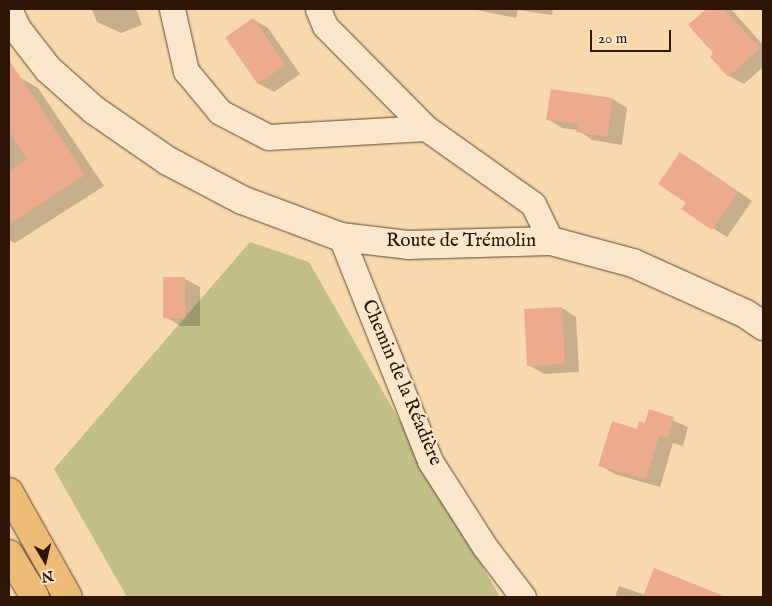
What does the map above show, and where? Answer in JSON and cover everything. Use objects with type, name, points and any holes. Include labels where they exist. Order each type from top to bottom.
[{"type":"highway","points":[[9,492],[68,597]]},
{"type":"highway","points":[[9,554],[35,597]]},
{"type":"street","points":[[172,9],[186,71],[220,112],[268,137],[426,128]]},
{"type":"street","points":[[318,9],[325,26],[426,128],[533,204],[551,242]]},
{"type":"street","name":"Route de Trémolin","points":[[9,12],[17,29],[48,69],[94,110],[151,150],[242,200],[341,237],[408,245],[551,242],[633,263],[746,314],[763,326]]},
{"type":"street","name":"Chemin de la Réadière","points":[[341,237],[430,461],[485,547],[523,597]]},
{"type":"shaded area","points":[[250,242],[309,262],[500,597],[127,597],[54,469]]},
{"type":"building","points":[[706,9],[724,9],[760,48],[728,77],[710,57],[713,53],[688,25]]},
{"type":"building","points":[[253,18],[286,65],[258,84],[225,38]]},
{"type":"building","points":[[9,60],[85,175],[9,224],[9,172],[27,159],[9,131]]},
{"type":"building","points":[[551,89],[613,98],[607,137],[576,132],[578,124],[546,120]]},
{"type":"building","points":[[680,152],[738,192],[712,230],[681,209],[686,203],[658,184]]},
{"type":"building","points":[[163,277],[185,277],[185,318],[163,318]]},
{"type":"building","points":[[562,307],[565,364],[527,366],[524,309]]},
{"type":"building","points":[[649,409],[674,417],[668,438],[659,436],[646,479],[598,466],[612,421],[637,429],[639,421],[645,423]]},
{"type":"building","points":[[654,568],[724,596],[724,597],[643,597]]}]
